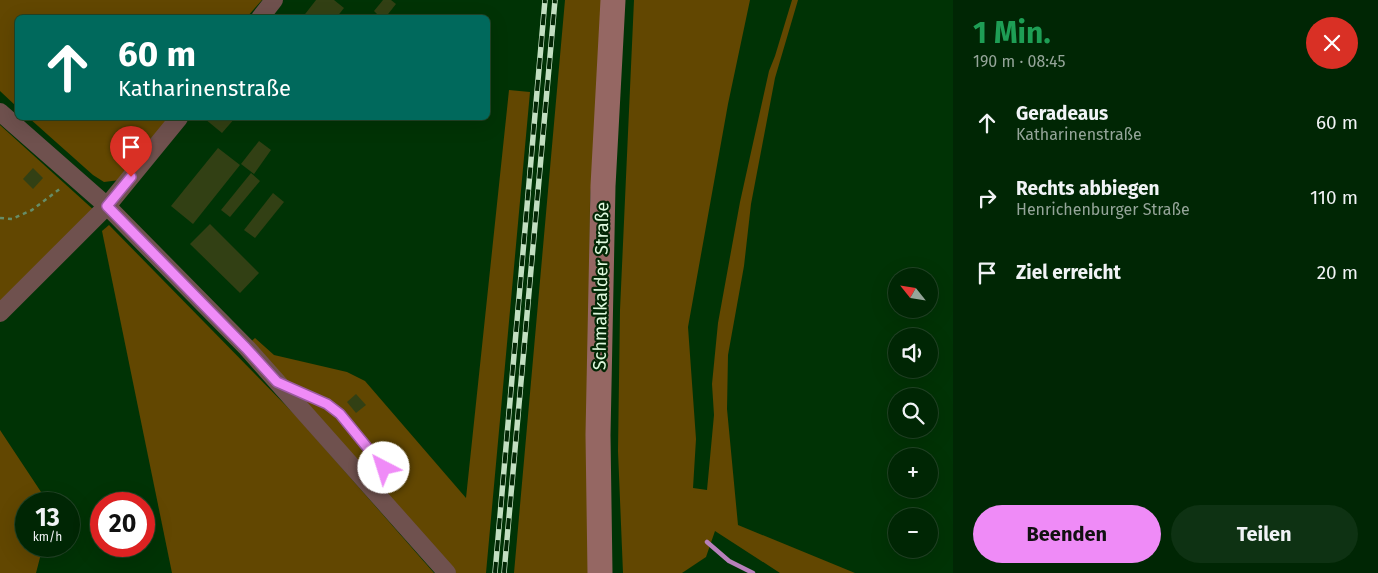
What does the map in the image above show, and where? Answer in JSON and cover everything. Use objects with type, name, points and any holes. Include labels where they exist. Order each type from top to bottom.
[{"type":"main road","name":"Schmalkalder Straße","points":[[600,573],[598,435],[603,196],[613,0]]},
{"type":"street","points":[[262,15],[274,0]]},
{"type":"street","points":[[0,112],[107,206],[246,348],[447,573]]},
{"type":"street","points":[[0,313],[107,206],[177,120]]},
{"type":"lane","points":[[277,382],[327,404],[340,414],[384,468]]},
{"type":"path","points":[[0,218],[12,219],[32,210],[59,190],[72,176]]},
{"type":"shaded area","points":[[0,0],[262,0],[249,15],[15,15],[15,105],[0,91]]},
{"type":"shaded area","points":[[565,0],[605,0],[590,201],[588,573],[514,573]]},
{"type":"shaded area","points":[[634,0],[750,0],[728,104],[688,327],[696,439],[693,488],[707,490],[714,415],[712,384],[718,323],[740,202],[769,71],[792,0],[798,0],[775,78],[751,204],[744,266],[728,355],[727,409],[738,525],[855,573],[780,573],[715,531],[706,557],[682,573],[623,573],[618,451],[620,310]]},
{"type":"shaded area","points":[[509,90],[530,92],[486,573],[456,573],[246,346],[255,338],[274,355],[347,372],[365,381],[466,498]]},
{"type":"shaded area","points":[[31,120],[167,120],[120,180],[104,182],[93,175]]},
{"type":"shaded area","points":[[0,125],[96,212],[0,301]]},
{"type":"shaded area","points":[[109,225],[298,418],[434,573],[172,573],[102,231]]},
{"type":"shaded area","points":[[0,430],[41,492],[15,492],[15,557],[40,557],[36,573],[0,573]]},
{"type":"building","points":[[316,0],[334,0],[344,8],[338,15],[304,15]]},
{"type":"building","points":[[383,0],[391,0],[396,4],[387,15],[378,15],[374,11]]},
{"type":"building","points":[[206,120],[233,120],[222,133]]},
{"type":"building","points":[[259,141],[271,150],[254,174],[241,164]]},
{"type":"building","points":[[218,148],[240,165],[193,224],[171,206]]},
{"type":"building","points":[[33,168],[43,178],[33,189],[23,179]]},
{"type":"building","points":[[251,173],[260,181],[230,217],[221,210]]},
{"type":"building","points":[[273,193],[284,202],[255,238],[244,230]]},
{"type":"building","points":[[210,224],[259,273],[240,293],[190,244]]},
{"type":"building","points":[[356,394],[366,405],[356,413],[347,402]]},
{"type":"waterway","points":[[707,542],[729,561],[753,573]]},
{"type":"railway","points":[[495,573],[545,0]]},
{"type":"railway","points":[[504,573],[555,0]]},
{"type":"route","points":[[131,177],[107,206],[277,382],[327,404],[340,414],[384,468]]}]
